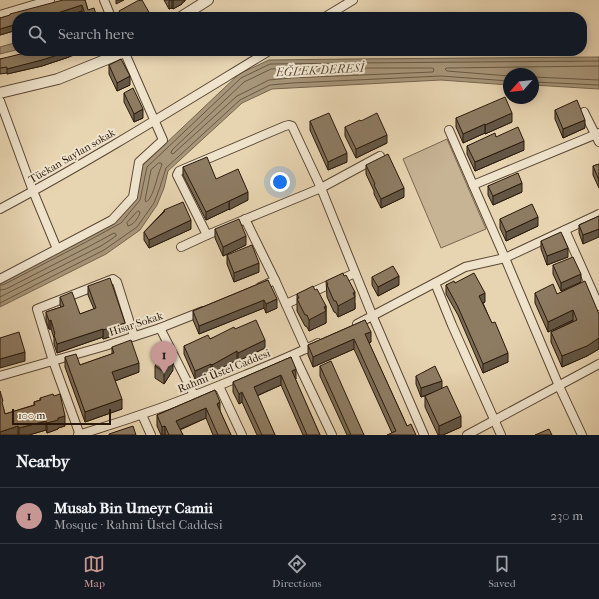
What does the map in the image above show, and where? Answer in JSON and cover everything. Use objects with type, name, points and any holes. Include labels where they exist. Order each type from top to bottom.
[{"type":"street","points":[[0,15],[50,0]]},
{"type":"street","points":[[104,0],[109,12]]},
{"type":"street","points":[[189,12],[208,0]]},
{"type":"street","points":[[333,12],[353,0]]},
{"type":"street","points":[[0,93],[58,79],[115,56]]},
{"type":"street","points":[[0,279],[112,220],[134,197],[139,162],[163,140],[127,56]]},
{"type":"street","name":"Tüekan Saylan sokak","points":[[0,209],[154,121],[261,56]]},
{"type":"street","points":[[0,101],[33,191],[57,249]]},
{"type":"street","points":[[584,112],[597,134],[599,142]]},
{"type":"street","points":[[206,235],[177,175],[179,171],[285,126],[292,126],[321,188],[355,273],[424,435]]},
{"type":"street","points":[[449,130],[559,386],[582,435]]},
{"type":"street","points":[[473,185],[597,134]]},
{"type":"street","points":[[181,247],[206,235],[321,188],[380,156]]},
{"type":"street","points":[[353,326],[465,267],[505,258],[599,214]]},
{"type":"street","points":[[246,219],[306,349]]},
{"type":"street","points":[[565,230],[599,306]]},
{"type":"street","points":[[286,304],[355,273]]},
{"type":"street","points":[[79,435],[53,361],[37,309],[113,279],[117,282],[134,336]]},
{"type":"street","points":[[254,289],[275,280]]},
{"type":"street","points":[[435,283],[501,435]]},
{"type":"street","name":"Hisar Sokak","points":[[0,376],[160,328],[211,308]]},
{"type":"street","points":[[160,328],[194,395]]},
{"type":"street","name":"Rahmi Üstel Caddesi","points":[[79,435],[142,415],[219,386],[294,355],[326,339]]},
{"type":"street","points":[[294,355],[332,435]]},
{"type":"street","points":[[467,435],[599,364]]},
{"type":"street","points":[[219,386],[242,435]]},
{"type":"street","points":[[142,415],[151,435]]},
{"type":"shaded area","points":[[447,139],[486,229],[441,248],[403,159]]},
{"type":"water","points":[[12,44],[12,51],[0,54],[0,47]]},
{"type":"water","name":"EĞLEK DERESİ","points":[[599,57],[599,89],[539,85],[539,68],[503,68],[503,85],[441,80],[272,89],[242,103],[168,171],[164,188],[157,205],[140,230],[106,254],[0,307],[0,282],[84,239],[118,219],[136,198],[143,165],[239,74],[269,60]]},
{"type":"building","points":[[63,0],[85,0],[88,10],[94,8],[95,12],[84,12],[82,5],[60,12],[18,12]]},
{"type":"building","points":[[139,0],[142,0],[149,12],[120,12],[119,11]]},
{"type":"building","points":[[12,13],[12,25],[0,29],[0,18]]},
{"type":"building","points":[[12,56],[54,56],[7,69],[7,67],[0,68],[0,59]]},
{"type":"building","points":[[121,59],[130,76],[117,83],[109,65]]},
{"type":"building","points":[[133,88],[143,109],[134,114],[124,93]]},
{"type":"building","points":[[503,98],[503,104],[508,104],[512,113],[463,134],[456,118]]},
{"type":"building","points":[[577,100],[585,120],[563,129],[555,110]]},
{"type":"building","points":[[329,113],[347,153],[328,162],[310,121]]},
{"type":"building","points":[[377,113],[387,135],[356,149],[345,127]]},
{"type":"building","points":[[518,127],[524,141],[475,162],[467,146],[495,133],[496,137]]},
{"type":"building","points":[[388,154],[404,188],[381,199],[366,165]]},
{"type":"building","points":[[207,157],[216,179],[238,169],[248,192],[206,212],[183,167]]},
{"type":"building","points":[[599,164],[599,180],[593,166]]},
{"type":"building","points":[[518,173],[522,183],[493,196],[488,186]]},
{"type":"building","points":[[183,202],[191,220],[149,240],[144,232],[165,211],[164,210]]},
{"type":"building","points":[[532,204],[538,217],[506,232],[500,219]]},
{"type":"building","points":[[599,216],[599,229],[583,235],[579,225]]},
{"type":"building","points":[[239,219],[246,236],[223,247],[215,229]]},
{"type":"building","points":[[561,232],[568,248],[547,256],[541,241]]},
{"type":"building","points":[[252,245],[259,263],[234,273],[227,255]]},
{"type":"building","points":[[573,257],[581,274],[561,283],[553,265]]},
{"type":"building","points":[[393,266],[399,276],[378,287],[372,277]]},
{"type":"building","points":[[343,273],[344,276],[346,275],[355,292],[353,293],[355,297],[338,306],[336,301],[334,301],[326,281]]},
{"type":"building","points":[[474,273],[485,293],[479,296],[492,323],[495,322],[508,353],[483,364],[458,307],[446,285],[454,281],[455,283]]},
{"type":"building","points":[[110,278],[125,323],[57,344],[51,320],[49,321],[46,312],[64,306],[60,297],[72,292],[80,314],[96,308],[88,286]]},
{"type":"building","points":[[268,280],[277,299],[266,304],[264,300],[199,326],[193,311]]},
{"type":"building","points":[[585,281],[599,314],[599,338],[587,346],[562,356],[551,332],[577,320],[573,310],[548,322],[535,293],[553,284],[557,294]]},
{"type":"building","points":[[313,286],[315,290],[317,289],[326,306],[324,307],[326,311],[309,320],[297,299],[299,298],[297,294]]},
{"type":"building","points":[[256,320],[265,340],[238,353],[237,351],[212,365],[211,364],[195,371],[184,346],[208,335],[210,339],[234,327],[235,329]]},
{"type":"building","points":[[365,320],[371,332],[365,334],[407,426],[411,424],[416,435],[387,435],[396,431],[354,339],[313,357],[308,345]]},
{"type":"building","points":[[19,332],[25,352],[0,359],[0,338]]},
{"type":"building","points":[[131,340],[139,363],[112,372],[122,399],[85,412],[65,357],[76,354],[80,365],[114,353],[112,347]]},
{"type":"building","points":[[164,353],[173,359],[164,372],[155,366]]},
{"type":"building","points":[[291,357],[296,369],[292,371],[320,435],[307,435],[281,375],[254,387],[275,435],[262,435],[242,392],[239,394],[233,382]]},
{"type":"building","points":[[331,361],[364,435],[351,435],[320,366]]},
{"type":"building","points":[[435,366],[442,381],[421,388],[416,376]]},
{"type":"building","points":[[447,386],[461,416],[439,426],[425,396]]},
{"type":"building","points":[[215,390],[220,402],[217,404],[231,435],[218,435],[206,408],[176,421],[183,435],[169,435],[165,426],[162,427],[157,415]]},
{"type":"building","points":[[0,391],[5,414],[35,405],[34,402],[41,400],[40,398],[53,394],[54,396],[60,394],[65,416],[47,423],[46,421],[19,428],[18,426],[0,432]]},
{"type":"building","points":[[133,426],[136,435],[109,435],[109,434]]},
{"type":"building","points":[[549,429],[552,435],[535,435]]},
{"type":"place","name":"Musab Bin Umeyr Camii","points":[[164,374]]}]
